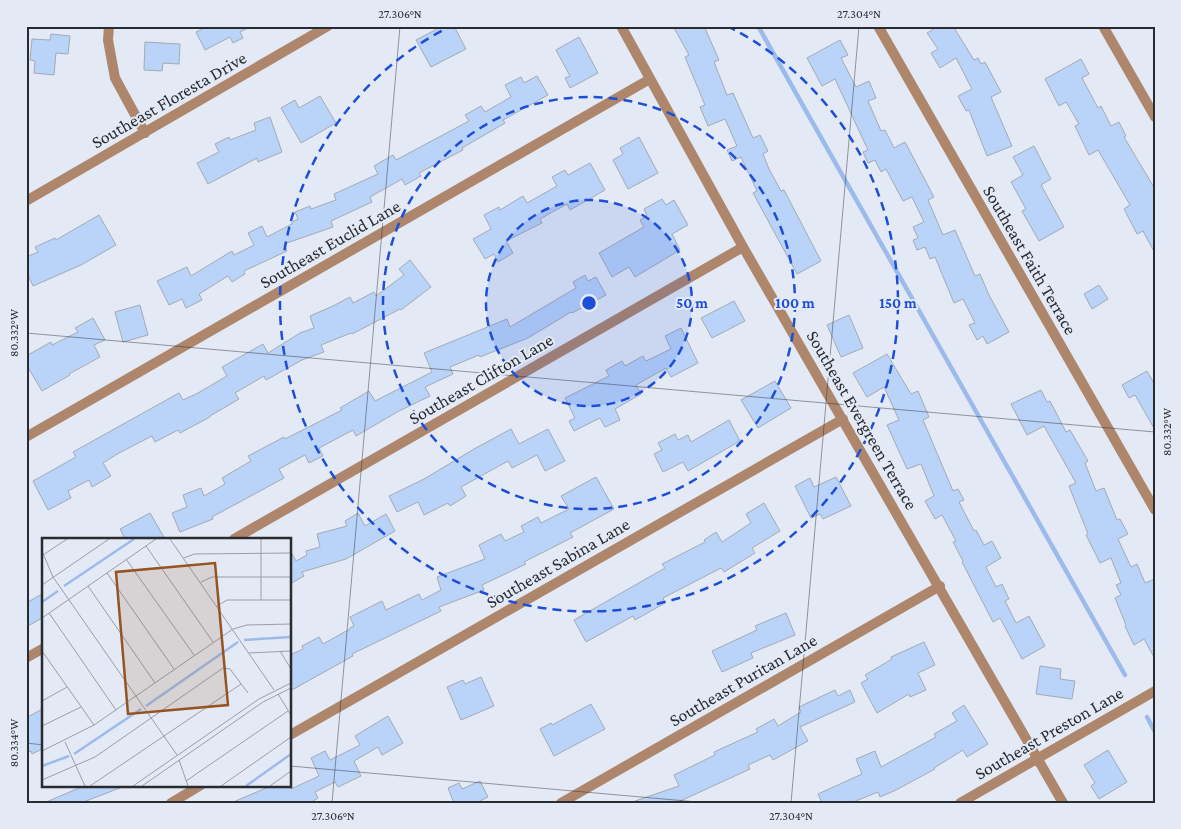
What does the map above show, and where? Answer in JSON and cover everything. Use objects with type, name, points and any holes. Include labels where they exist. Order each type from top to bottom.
[{"type":"street","points":[[109,26],[108,40],[115,78],[145,133]]},
{"type":"street","name":"Southeast Floresta Drive","points":[[26,201],[328,26]]},
{"type":"street","name":"Southeast Evergreen Terrace","points":[[621,26],[743,247],[940,586],[1063,803]]},
{"type":"street","name":"Southeast Faith Terrace","points":[[878,26],[1155,510]]},
{"type":"street","points":[[1103,26],[1155,117]]},
{"type":"street","name":"Southeast Euclid Lane","points":[[26,437],[650,79]]},
{"type":"street","name":"Southeast Clifton Lane","points":[[236,538],[743,247]]},
{"type":"street","name":"Southeast Sabina Lane","points":[[291,734],[843,419]]},
{"type":"street","name":"Southeast Puritan Lane","points":[[561,803],[940,586]]},
{"type":"street","points":[[26,658],[42,649]]},
{"type":"street","name":"Southeast Preston Lane","points":[[960,803],[1155,691]]},
{"type":"street","points":[[171,803],[199,786]]},
{"type":"building","points":[[208,26],[252,26],[240,32],[243,38],[233,43],[230,37],[205,50],[196,32]]},
{"type":"building","points":[[435,26],[454,26],[466,49],[431,67],[416,40],[437,29]]},
{"type":"building","points":[[673,26],[704,26],[719,60],[714,62],[727,95],[733,93],[753,138],[760,135],[768,151],[763,154],[769,169],[781,191],[784,190],[821,261],[797,274],[753,193],[757,191],[741,157],[732,161],[727,150],[737,146],[725,119],[708,126],[700,107],[705,105],[685,57],[689,55]]},
{"type":"building","points":[[938,26],[953,26],[974,60],[978,58],[981,64],[985,62],[1001,92],[991,97],[1012,146],[987,156],[969,110],[966,111],[958,96],[972,89],[956,58],[940,68],[931,53],[938,49],[927,33]]},
{"type":"building","points":[[51,34],[70,36],[68,54],[56,53],[54,75],[34,73],[35,61],[30,60],[32,39],[50,40]]},
{"type":"building","points":[[579,37],[598,73],[570,88],[565,78],[570,76],[556,50]]},
{"type":"building","points":[[840,40],[848,55],[841,58],[856,87],[869,81],[876,98],[868,101],[881,131],[885,130],[894,148],[905,142],[934,197],[928,200],[943,235],[955,230],[975,276],[980,274],[1009,332],[987,344],[983,336],[977,340],[969,325],[975,323],[963,299],[954,303],[935,257],[930,259],[925,247],[917,250],[913,240],[918,238],[913,227],[924,222],[912,197],[903,201],[886,169],[881,172],[875,160],[868,163],[863,152],[868,150],[835,79],[822,86],[807,58]]},
{"type":"building","points":[[145,42],[180,44],[179,64],[163,63],[162,71],[144,70]]},
{"type":"building","points":[[1081,59],[1089,74],[1082,78],[1098,108],[1101,106],[1111,126],[1119,122],[1126,136],[1124,137],[1155,189],[1155,253],[1143,231],[1137,234],[1124,209],[1130,205],[1098,150],[1089,155],[1075,126],[1079,124],[1066,102],[1059,106],[1045,79]]},
{"type":"building","points":[[537,76],[548,95],[503,120],[505,123],[462,148],[463,150],[419,173],[421,176],[405,185],[402,179],[370,197],[372,202],[331,221],[333,227],[284,244],[287,251],[244,271],[245,274],[232,282],[228,276],[199,294],[202,300],[186,308],[182,299],[169,305],[157,281],[187,267],[191,276],[232,251],[234,255],[254,245],[248,233],[262,226],[267,237],[292,224],[292,222],[298,219],[295,212],[310,206],[311,209],[336,200],[334,194],[378,174],[374,166],[393,155],[396,160],[469,121],[465,115],[481,106],[485,112],[511,97],[505,85],[521,77],[524,83]]},
{"type":"building","points":[[320,96],[336,123],[301,143],[281,108],[295,100],[299,108]]},
{"type":"building","points":[[270,117],[282,152],[258,162],[257,158],[208,184],[197,163],[219,152],[215,144],[229,137],[230,140],[256,130],[254,123]]},
{"type":"building","points":[[639,137],[658,173],[628,189],[613,160],[623,154],[620,148]]},
{"type":"building","points":[[1034,146],[1051,179],[1041,185],[1064,227],[1039,241],[1022,211],[1026,209],[1011,182],[1023,175],[1013,157]]},
{"type":"building","points":[[590,163],[605,190],[570,210],[567,204],[540,219],[542,223],[506,241],[513,253],[498,262],[494,254],[485,259],[473,239],[491,229],[484,215],[499,207],[500,210],[523,196],[527,203],[557,186],[552,177],[565,170],[568,175]]},
{"type":"building","points":[[662,199],[666,205],[674,200],[688,225],[672,234],[680,250],[635,277],[629,267],[612,277],[599,253],[644,227],[640,220],[647,216],[644,209]]},
{"type":"building","points":[[99,215],[116,245],[81,265],[33,286],[26,270],[26,257],[38,252],[35,247],[55,238],[56,240]]},
{"type":"building","points":[[410,260],[431,287],[401,310],[352,334],[321,345],[324,352],[302,360],[266,380],[264,376],[235,393],[239,399],[180,433],[178,430],[155,442],[152,436],[119,453],[103,463],[111,476],[92,487],[89,480],[68,491],[71,498],[48,510],[33,481],[76,457],[73,452],[179,393],[183,400],[198,393],[227,376],[222,367],[263,344],[268,353],[300,333],[314,328],[310,316],[350,297],[353,303],[374,292],[376,296],[404,275],[399,269]]},
{"type":"building","points":[[585,275],[588,281],[596,277],[606,295],[571,312],[528,338],[450,367],[453,374],[425,387],[430,396],[399,411],[356,436],[353,430],[319,448],[323,456],[309,463],[305,455],[279,469],[284,478],[212,517],[213,519],[180,532],[172,513],[187,507],[183,495],[201,488],[204,496],[225,484],[222,478],[251,461],[248,456],[342,410],[340,408],[369,391],[375,401],[432,372],[424,353],[507,319],[510,327],[576,288],[573,282]]},
{"type":"building","points":[[1099,285],[1108,299],[1092,309],[1084,294]]},
{"type":"building","points":[[734,301],[745,321],[712,338],[701,318]]},
{"type":"building","points":[[140,305],[148,335],[123,342],[115,312]]},
{"type":"building","points":[[849,315],[863,348],[841,357],[827,325]]},
{"type":"building","points":[[93,318],[105,340],[94,345],[100,357],[42,391],[26,364],[26,356],[51,342],[52,345],[78,332],[75,328]]},
{"type":"building","points":[[681,328],[698,363],[671,377],[666,368],[636,385],[641,394],[615,409],[620,420],[605,427],[600,418],[574,431],[569,421],[575,418],[565,398],[609,376],[606,370],[622,361],[625,366],[643,356],[646,361],[671,349],[665,336]]},
{"type":"building","points":[[887,354],[911,394],[918,391],[929,417],[923,420],[953,491],[958,489],[964,500],[959,502],[974,531],[976,530],[984,545],[992,541],[1001,558],[986,567],[996,587],[1002,584],[1009,599],[1005,601],[1016,623],[1029,616],[1045,646],[1022,659],[1000,618],[993,622],[962,562],[953,542],[956,541],[942,515],[935,519],[925,501],[934,496],[921,464],[907,469],[887,425],[899,420],[884,387],[867,397],[853,373]]},
{"type":"building","points":[[1147,371],[1155,385],[1155,430],[1135,395],[1129,398],[1122,385]]},
{"type":"building","points":[[775,381],[791,408],[758,428],[741,400]]},
{"type":"building","points":[[1041,390],[1047,402],[1050,401],[1066,432],[1070,430],[1088,461],[1085,463],[1096,491],[1104,488],[1117,520],[1120,519],[1128,534],[1118,539],[1131,567],[1137,564],[1145,583],[1155,579],[1155,659],[1144,639],[1134,645],[1115,598],[1121,595],[1116,585],[1121,583],[1111,558],[1100,563],[1086,535],[1088,534],[1069,486],[1076,483],[1044,426],[1027,435],[1011,404]]},
{"type":"building","points":[[729,420],[740,441],[688,471],[683,462],[663,472],[654,454],[662,450],[658,443],[675,434],[678,440],[688,435],[691,442]]},
{"type":"building","points":[[511,429],[519,444],[548,429],[565,461],[545,471],[537,455],[512,468],[508,461],[461,487],[466,496],[450,506],[448,503],[424,515],[418,502],[397,512],[389,496],[424,479]]},
{"type":"building","points":[[596,477],[614,509],[570,533],[573,537],[524,562],[526,564],[482,585],[484,590],[439,607],[441,611],[352,654],[353,656],[291,690],[291,655],[303,649],[302,646],[319,637],[323,644],[350,629],[354,626],[350,617],[382,601],[386,610],[419,594],[422,600],[441,590],[437,577],[485,559],[479,545],[501,534],[505,541],[524,532],[521,526],[538,517],[541,523],[569,509],[561,496]]},
{"type":"building","points":[[836,477],[851,506],[823,519],[820,514],[811,518],[795,486],[810,478],[814,487]]},
{"type":"building","points":[[764,503],[780,531],[752,548],[755,553],[724,572],[721,568],[663,598],[665,603],[635,620],[633,616],[586,642],[574,620],[665,568],[662,564],[705,542],[704,540],[716,532],[722,542],[751,523],[746,514]]},
{"type":"building","points":[[150,513],[164,538],[124,538],[120,529]]},
{"type":"building","points":[[358,513],[365,526],[386,514],[395,531],[346,559],[302,572],[304,576],[291,583],[291,552],[296,561],[307,555],[306,551],[320,547],[317,534],[347,526],[345,521]]},
{"type":"building","points":[[42,594],[42,618],[26,627],[26,603]]},
{"type":"building","points":[[786,613],[795,635],[751,653],[753,658],[722,672],[712,651],[757,630],[755,626]]},
{"type":"building","points":[[924,642],[935,665],[918,673],[926,690],[910,697],[909,694],[877,713],[861,683],[868,679],[865,675],[892,659],[891,657]]},
{"type":"building","points":[[1040,666],[1061,669],[1060,679],[1075,681],[1072,699],[1036,694]]},
{"type":"building","points":[[481,677],[494,706],[461,720],[447,687],[463,680],[465,684]]},
{"type":"building","points":[[835,690],[838,696],[850,690],[855,702],[800,727],[808,741],[773,760],[770,755],[748,765],[750,769],[676,803],[635,803],[635,801],[679,786],[674,775],[715,755],[714,752],[758,732],[756,729],[774,719],[778,726],[801,712],[799,707]]},
{"type":"building","points":[[591,704],[605,729],[554,756],[540,729],[551,723],[552,725]]},
{"type":"building","points":[[964,705],[988,744],[967,757],[963,750],[935,769],[880,797],[878,792],[851,803],[822,803],[818,794],[862,774],[856,759],[875,751],[881,767],[936,737],[934,734],[957,721],[952,713]]},
{"type":"building","points":[[42,709],[42,749],[32,754],[31,751],[26,753],[26,718]]},
{"type":"building","points":[[388,716],[403,743],[382,755],[378,747],[354,761],[361,776],[338,787],[335,782],[315,792],[318,798],[310,803],[231,803],[271,786],[290,786],[291,789],[319,776],[311,758],[325,751],[330,760],[360,745],[355,736]]},
{"type":"building","points":[[1108,750],[1127,782],[1099,799],[1091,786],[1095,783],[1084,765]]},
{"type":"building","points":[[480,781],[488,797],[476,803],[454,803],[448,788],[459,783],[462,789]]},
{"type":"building","points":[[84,786],[125,786],[81,803],[44,803]]},
{"type":"waterway","points":[[758,26],[1125,675]]},
{"type":"waterway","points":[[1147,717],[1155,732]]}]
